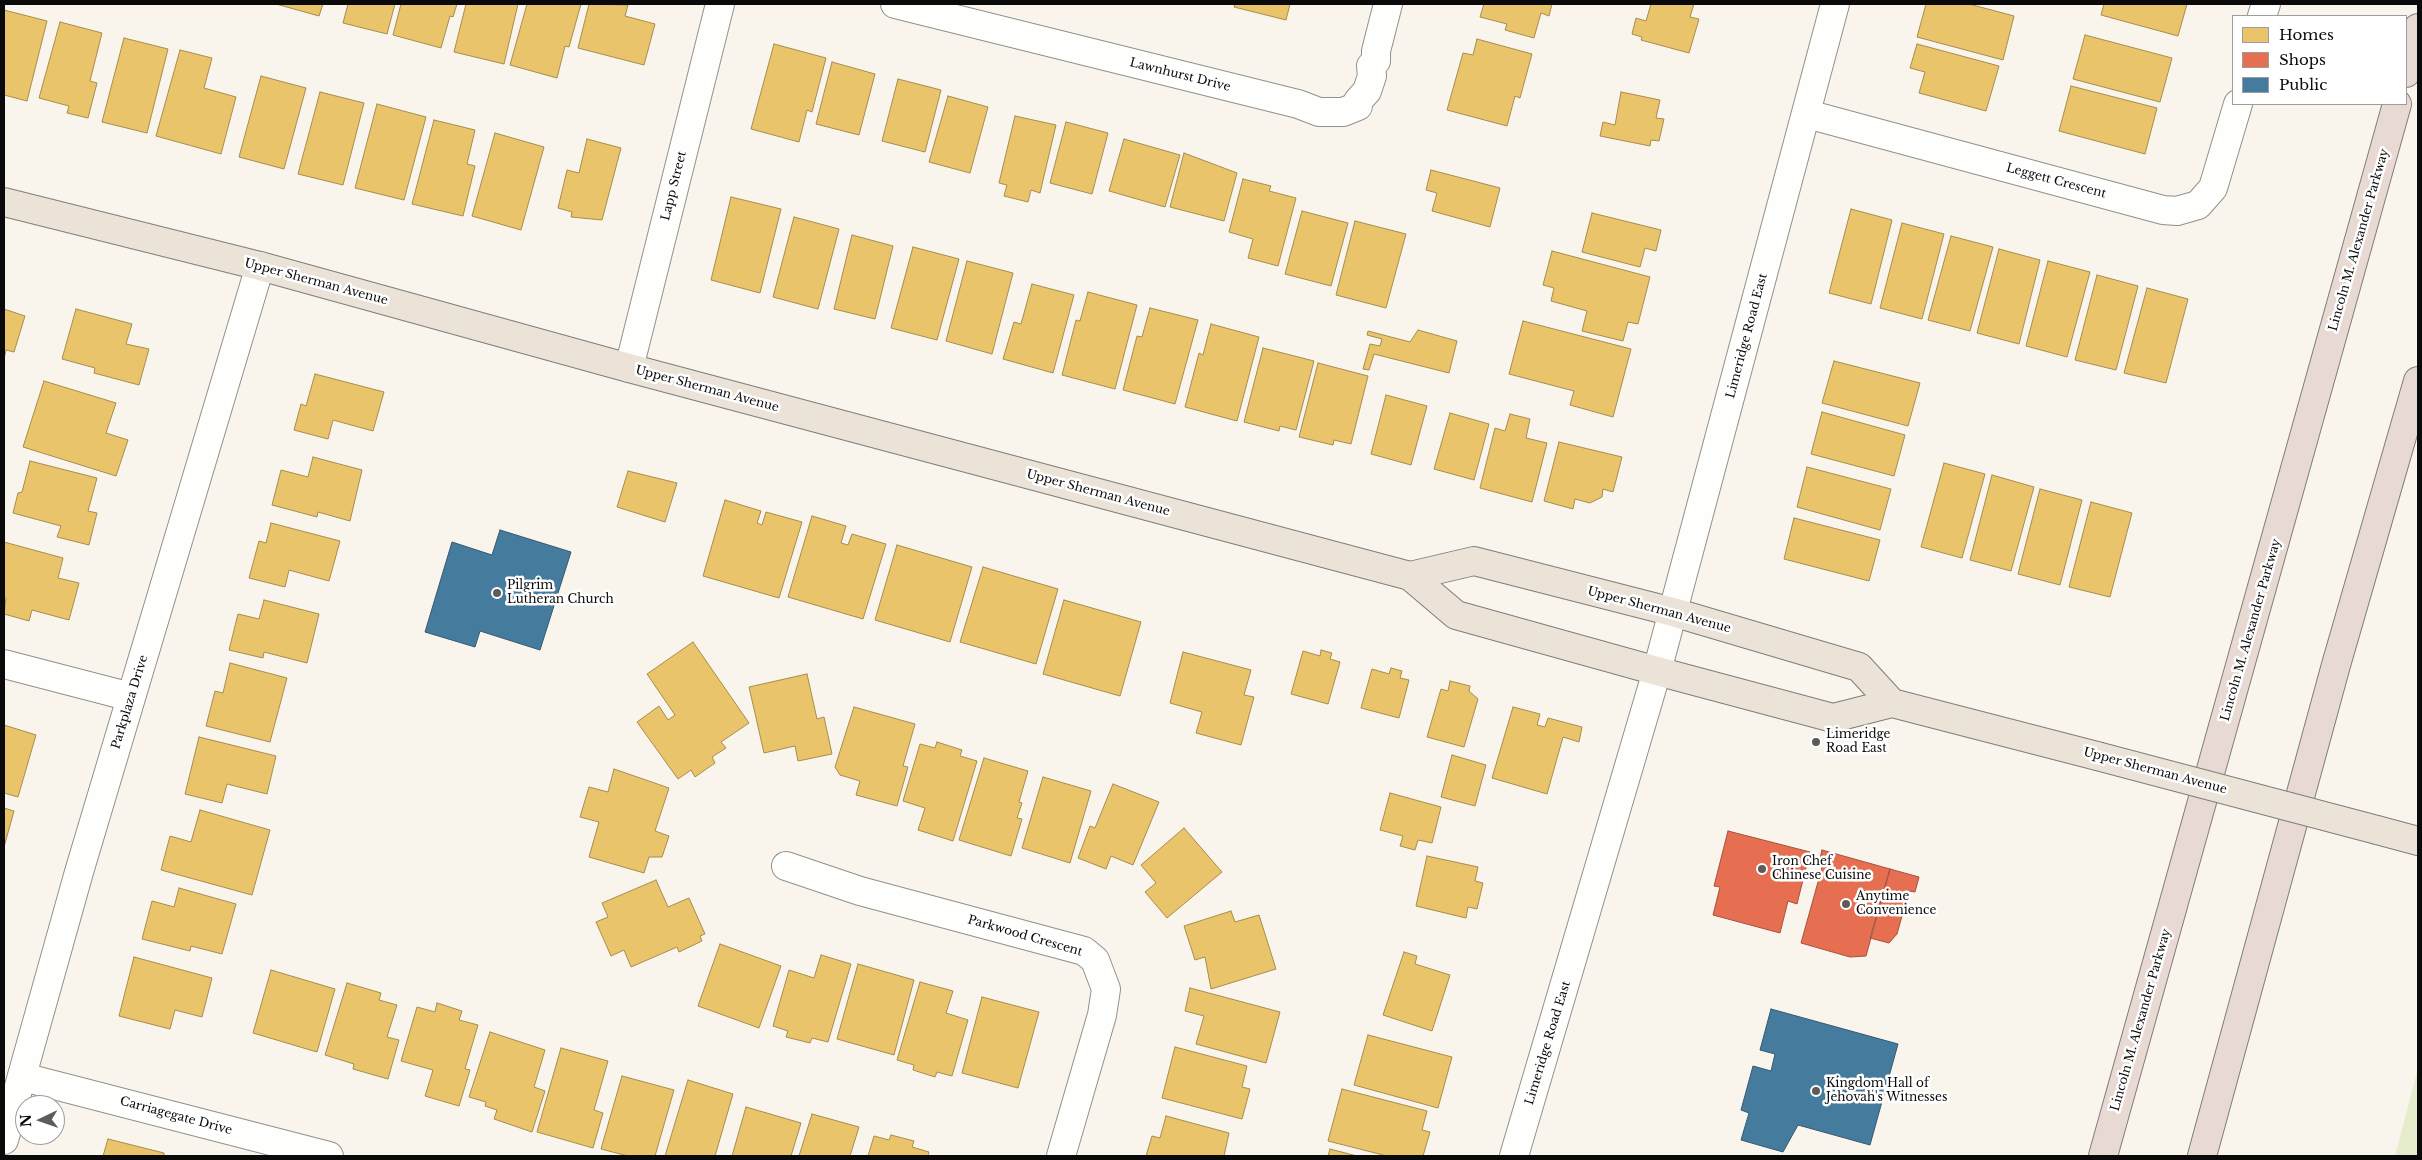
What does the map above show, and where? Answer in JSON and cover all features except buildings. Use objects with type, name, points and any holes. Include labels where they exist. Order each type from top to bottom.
[{"type":"highway","points":[[2407,69],[2418,28]]},
{"type":"highway","name":"Lincoln M. Alexander Parkway","points":[[2103,1156],[2397,105]]},
{"type":"highway","points":[[2202,1156],[2336,665],[2418,381]]},
{"type":"main road","name":"Upper Sherman Avenue","points":[[4,202],[260,266],[629,368],[1410,576],[1456,615],[1833,718],[1892,703],[2418,841]]},
{"type":"main road","name":"Upper Sherman Avenue","points":[[1410,576],[1474,561],[1673,612],[1859,667],[1892,703]]},
{"type":"street","name":"Lapp Street","points":[[629,368],[720,4]]},
{"type":"street","name":"Lawnhurst Drive","points":[[894,4],[967,13],[1298,104],[1319,112],[1343,112],[1358,106],[1358,101],[1368,91],[1367,86],[1372,76],[1371,66],[1376,61],[1376,51],[1388,4]]},
{"type":"street","name":"Limeridge Road East","points":[[1514,1156],[1657,671],[1835,4]]},
{"type":"street","name":"Leggett Crescent","points":[[1807,114],[2163,210],[2177,211],[2198,204],[2213,188],[2238,105]]},
{"type":"street","name":"Parkplaza Drive","points":[[4,1140],[79,872],[260,266]]},
{"type":"street","points":[[4,664],[131,697]]},
{"type":"street","name":"Parkwood Crescent","points":[[786,866],[860,891],[1084,952],[1095,960],[1106,989],[1102,1015],[1061,1156]]},
{"type":"street","name":"Carriagegate Drive","points":[[23,1077],[329,1156]]},
{"type":"green space","points":[[2418,1068],[2418,1156],[2395,1156]]},
{"type":"place","name":"Pilgrim Lutheran Church","points":[[497,593]]},
{"type":"place","name":"Limeridge Road East","points":[[1816,742]]},
{"type":"place","name":"Iron Chef Chinese Cuisine","points":[[1762,869]]},
{"type":"place","name":"Anytime Convenience","points":[[1846,904]]},
{"type":"place","name":"Kingdom Hall of Jehovah's Witnesses","points":[[1816,1091]]}]
